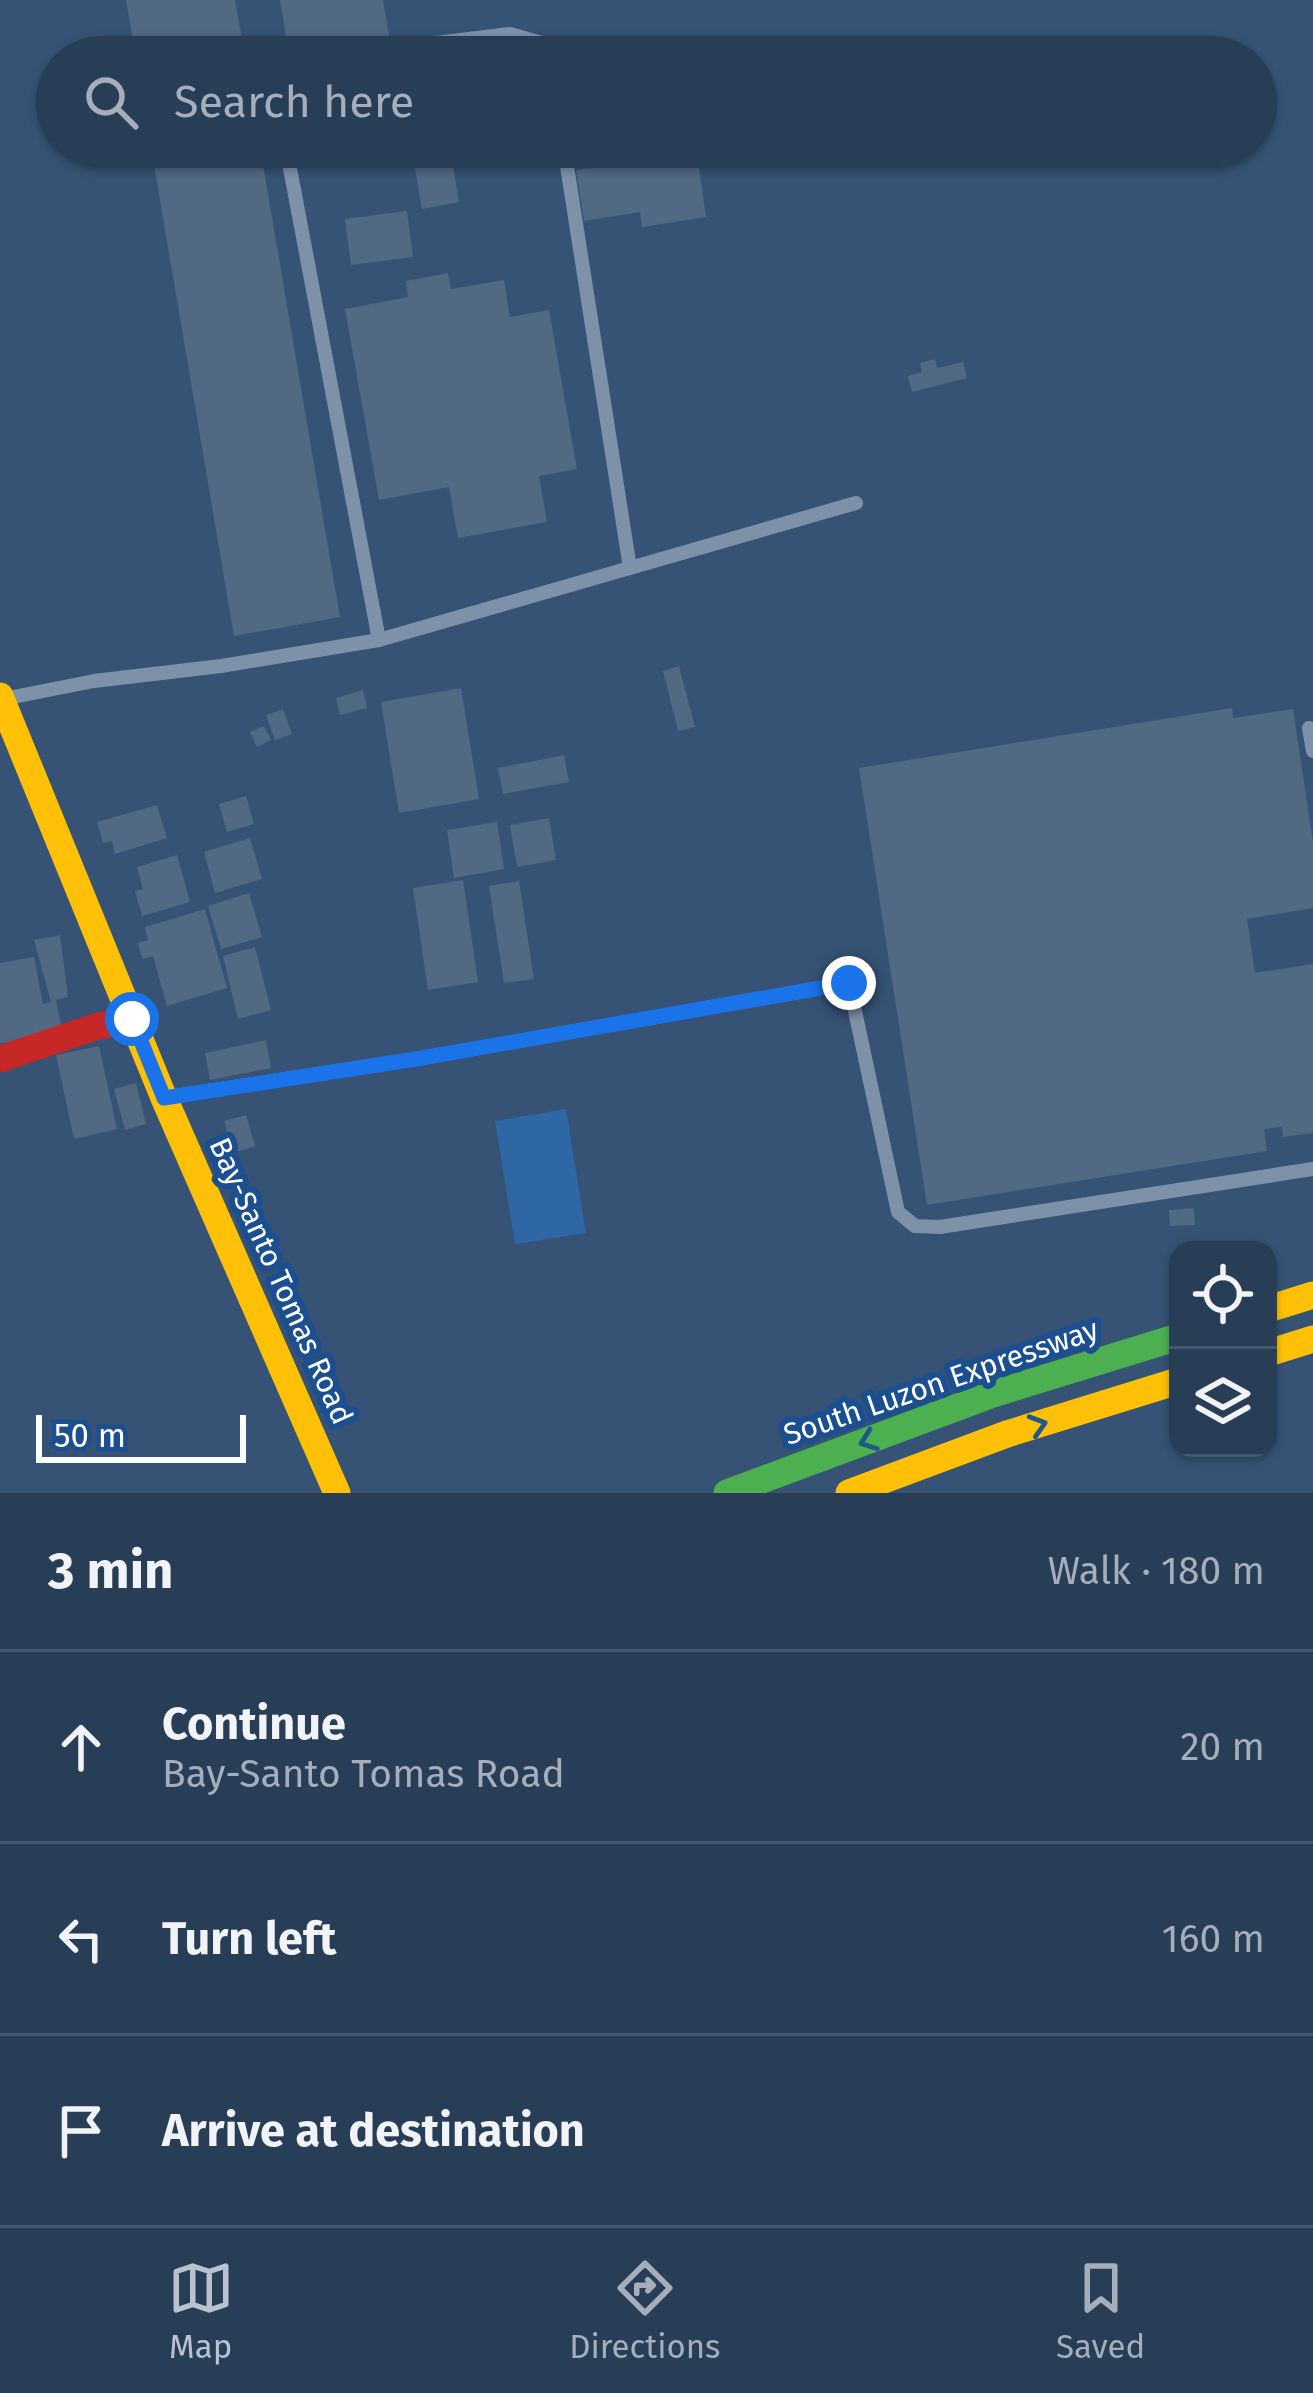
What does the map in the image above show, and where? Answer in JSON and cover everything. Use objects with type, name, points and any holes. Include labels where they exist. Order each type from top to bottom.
[{"type":"main road","name":"Bay-Santo Tomas Road","points":[[1,698],[164,1098],[337,1493]]},
{"type":"main road","points":[[0,1059],[48,1046],[95,1024],[132,1019]]},
{"type":"main road","points":[[1277,1306],[1313,1295]]},
{"type":"main road","name":"South Luzon Expressway","points":[[728,1493],[993,1394],[1169,1340]]},
{"type":"main road","points":[[1277,1350],[1313,1340]]},
{"type":"main road","points":[[849,1493],[1007,1434],[1169,1384]]},
{"type":"lane","points":[[290,168],[379,640]]},
{"type":"lane","points":[[567,168],[630,568]]},
{"type":"lane","points":[[1,698],[379,640],[856,503]]},
{"type":"lane","points":[[1309,728],[1313,752]]},
{"type":"lane","points":[[164,1098],[849,983],[898,1212],[915,1226],[940,1227],[1313,1169]]},
{"type":"shaded area","points":[[566,1109],[586,1233],[515,1244],[495,1121]]},
{"type":"building","points":[[126,0],[235,0],[241,36],[132,36]]},
{"type":"building","points":[[280,0],[383,0],[389,35],[286,36]]},
{"type":"building","points":[[155,168],[264,168],[340,617],[234,636]]},
{"type":"building","points":[[415,168],[453,168],[459,202],[422,209]]},
{"type":"building","points":[[699,168],[706,217],[642,227],[640,212],[584,221],[576,170]]},
{"type":"building","points":[[407,211],[413,257],[351,265],[345,219]]},
{"type":"building","points":[[448,273],[451,289],[504,280],[510,317],[549,310],[577,469],[539,476],[547,522],[458,538],[449,487],[379,500],[345,309],[408,297],[406,281]]},
{"type":"building","points":[[935,359],[937,368],[963,362],[967,378],[912,392],[908,376],[922,372],[920,363]]},
{"type":"building","points":[[679,666],[695,727],[678,731],[663,671]]},
{"type":"building","points":[[461,688],[479,799],[399,813],[381,702]]},
{"type":"building","points":[[363,690],[367,708],[340,715],[336,698]]},
{"type":"building","points":[[1232,708],[1233,718],[1293,709],[1313,842],[1313,908],[1247,919],[1255,973],[1313,964],[1313,1133],[1283,1137],[1282,1127],[1264,1129],[1267,1151],[927,1205],[859,768]]},
{"type":"building","points":[[283,709],[292,734],[275,740],[266,715]]},
{"type":"building","points":[[264,726],[271,740],[257,747],[250,732]]},
{"type":"building","points":[[564,755],[569,782],[503,794],[498,768]]},
{"type":"building","points":[[246,796],[254,824],[227,832],[219,804]]},
{"type":"building","points":[[157,805],[167,838],[115,854],[112,841],[103,843],[97,822]]},
{"type":"building","points":[[549,818],[556,860],[517,867],[510,825]]},
{"type":"building","points":[[497,822],[504,869],[454,878],[447,830]]},
{"type":"building","points":[[250,838],[262,879],[215,893],[204,852]]},
{"type":"building","points":[[177,855],[190,902],[142,916],[135,891],[143,889],[137,867]]},
{"type":"building","points":[[463,880],[478,982],[428,990],[413,888]]},
{"type":"building","points":[[519,881],[534,979],[504,983],[489,886]]},
{"type":"building","points":[[249,893],[262,937],[221,949],[208,906]]},
{"type":"building","points":[[205,909],[227,988],[167,1006],[153,956],[142,959],[138,943],[148,940],[145,927]]},
{"type":"building","points":[[60,935],[68,997],[56,1000],[64,1038],[0,1043],[0,963],[34,957],[43,1004],[51,1002],[34,940]]},
{"type":"building","points":[[255,947],[271,1010],[238,1019],[223,956]]},
{"type":"building","points":[[266,1040],[271,1068],[210,1080],[205,1053]]},
{"type":"building","points":[[99,1046],[117,1129],[74,1139],[56,1055]]},
{"type":"building","points":[[136,1083],[146,1124],[125,1130],[114,1089]]},
{"type":"building","points":[[246,1115],[255,1146],[233,1153],[224,1121]]},
{"type":"building","points":[[1194,1208],[1195,1225],[1170,1226],[1169,1210]]},
{"type":"traffic: fast","points":[[727,1493],[993,1394],[1169,1340]]},
{"type":"traffic: slow","points":[[0,696],[164,1098],[337,1493]]},
{"type":"traffic: slow","points":[[1277,1306],[1313,1295]]},
{"type":"traffic: slow","points":[[1277,1350],[1313,1339]]},
{"type":"traffic: slow","points":[[849,1493],[1007,1434],[1169,1384]]},
{"type":"traffic: jam","points":[[0,1059],[132,1019]]},
{"type":"route","points":[[132,1019],[164,1098],[849,983]]}]
